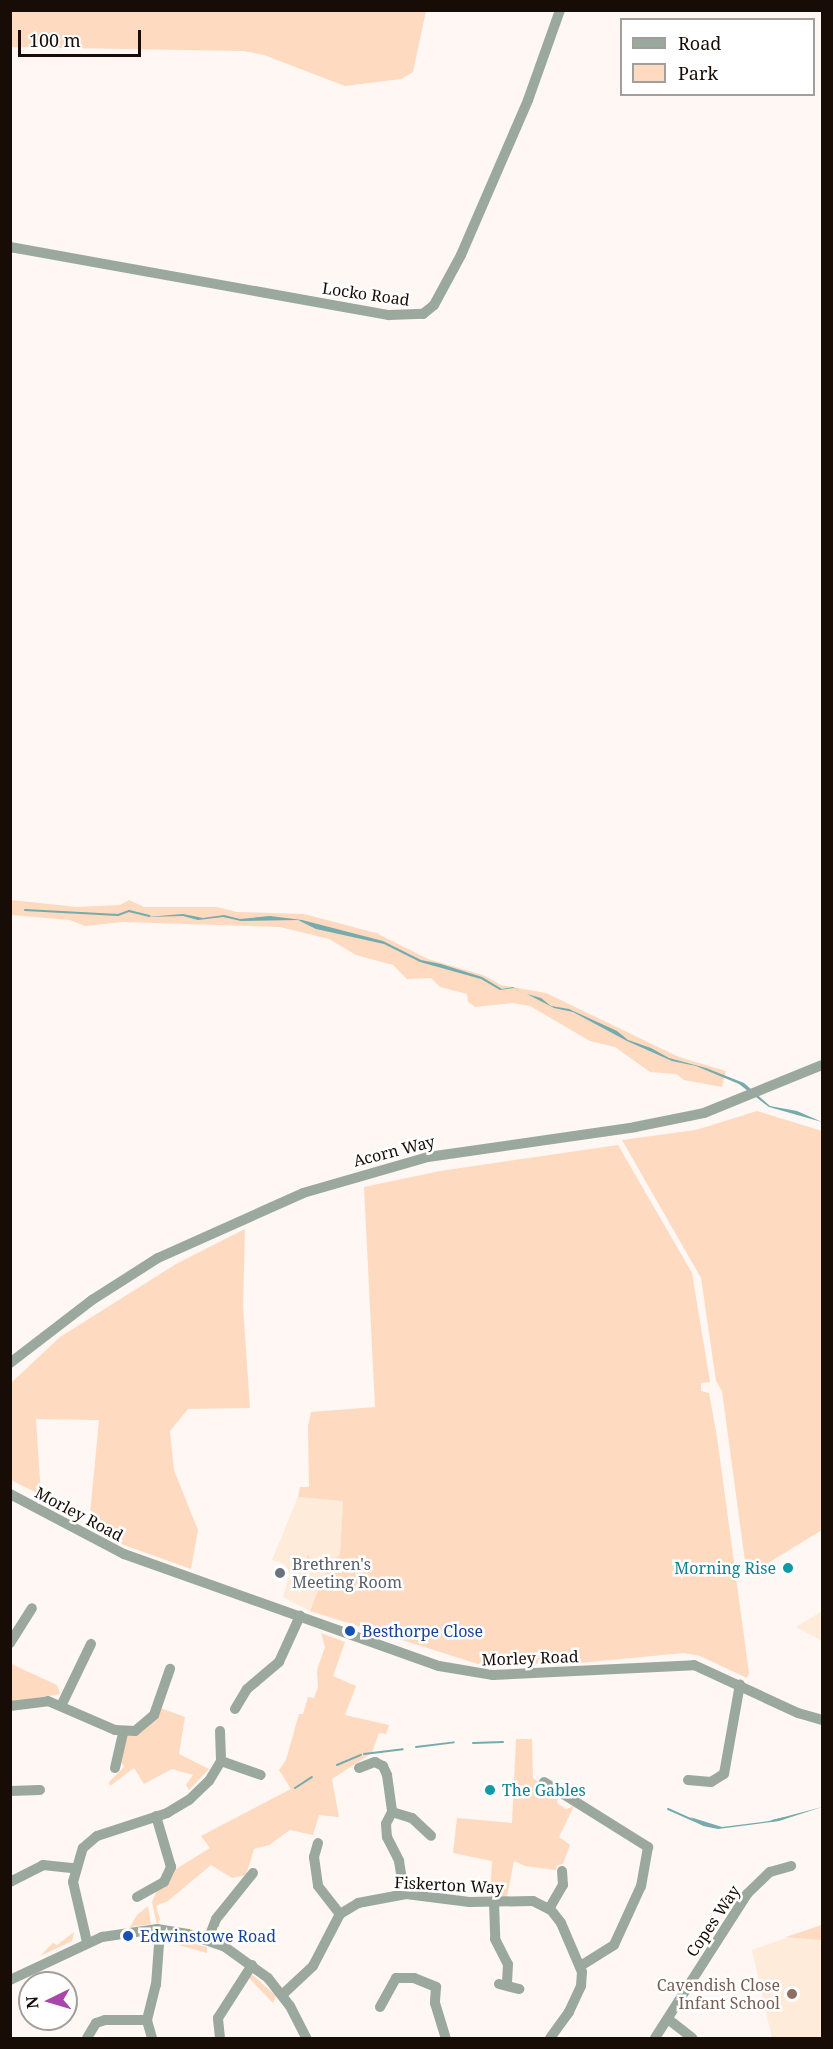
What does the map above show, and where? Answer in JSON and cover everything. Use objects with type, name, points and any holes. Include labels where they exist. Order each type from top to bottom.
[{"type":"street","name":"Locko Road","points":[[10,247],[389,315],[423,314],[434,305],[461,255],[528,100],[560,10]]},
{"type":"street","name":"Acorn Way","points":[[10,1363],[92,1300],[158,1258],[303,1193],[428,1157],[667,1122],[756,1094],[822,1065]]},
{"type":"street","name":"Morley Road","points":[[10,1494],[122,1553],[469,1674],[552,1674],[679,1664],[694,1665],[740,1684],[798,1713],[822,1720]]},
{"type":"street","points":[[10,1643],[32,1608]]},
{"type":"street","points":[[235,1708],[237,1694],[279,1662],[300,1616]]},
{"type":"street","points":[[61,1706],[91,1644]]},
{"type":"street","points":[[10,1706],[32,1701],[61,1706],[123,1732],[135,1731],[154,1715],[170,1670]]},
{"type":"street","points":[[688,1780],[711,1782],[724,1774],[740,1684]]},
{"type":"street","points":[[87,1942],[75,1894],[74,1868],[82,1848],[97,1836],[156,1816],[189,1800],[209,1781],[221,1761],[220,1731]]},
{"type":"street","points":[[115,1768],[123,1732]]},
{"type":"street","points":[[221,1761],[261,1775]]},
{"type":"street","points":[[359,1768],[375,1762],[383,1766],[392,1812],[386,1824],[387,1838],[399,1861],[404,1894]]},
{"type":"street","points":[[544,1782],[566,1800],[648,1847],[641,1886],[614,1945],[580,1965]]},
{"type":"street","points":[[10,1791],[40,1790]]},
{"type":"street","points":[[392,1812],[412,1818],[431,1836]]},
{"type":"street","points":[[137,1897],[164,1882],[171,1867],[156,1816]]},
{"type":"street","points":[[282,1995],[313,1966],[340,1914],[318,1886],[314,1857],[318,1843]]},
{"type":"street","points":[[10,1882],[43,1865],[74,1868]]},
{"type":"street","name":"Copes Way","points":[[655,2038],[747,1894],[770,1872],[791,1866]]},
{"type":"street","points":[[550,2038],[569,2012],[581,1986],[580,1965],[561,1923],[549,1910],[563,1886],[562,1871]]},
{"type":"street","points":[[208,1940],[216,1919],[253,1873]]},
{"type":"street","name":"Fiskerton Way","points":[[340,1914],[358,1903],[404,1894],[494,1902],[532,1901],[549,1910]]},
{"type":"street","points":[[494,1902],[495,1939],[508,1964],[503,1984],[519,1989]]},
{"type":"street","points":[[152,2038],[147,2020],[156,1984],[160,1930]]},
{"type":"street","points":[[10,1980],[87,1942],[126,1932],[160,1930],[208,1940],[252,1965],[282,1995],[306,2038]]},
{"type":"street","points":[[220,2038],[218,2018],[252,1965]]},
{"type":"street","points":[[380,2007],[396,1978],[414,1977],[436,1987],[435,2003],[446,2038]]},
{"type":"street","points":[[668,2019],[692,2038]]},
{"type":"street","points":[[87,2038],[96,2023],[105,2020],[147,2020]]},
{"type":"shaded area","points":[[298,1497],[343,1501],[340,1554],[327,1568],[310,1611],[283,1597],[290,1573],[284,1564],[272,1560]]},
{"type":"shaded area","points":[[822,1611],[822,1641],[796,1627]]},
{"type":"shaded area","name":"Cavendish Close Infant School","points":[[822,1925],[822,2038],[772,2038],[752,1950]]},
{"type":"green space","points":[[11,10],[426,11],[413,72],[401,79],[345,86],[264,55],[244,51],[11,47]]},
{"type":"green space","points":[[11,900],[77,907],[120,905],[129,900],[144,907],[217,907],[237,912],[304,914],[376,933],[428,959],[483,975],[501,985],[546,993],[679,1057],[726,1071],[722,1087],[684,1080],[676,1074],[650,1072],[615,1047],[590,1041],[530,1006],[512,1003],[475,1007],[468,1002],[467,994],[440,987],[431,978],[407,979],[393,965],[356,955],[329,939],[280,927],[123,922],[85,926],[70,920],[11,915]]},
{"type":"green space","points":[[757,1111],[822,1131],[822,1530],[747,1576],[722,1391],[716,1381],[701,1278],[622,1140],[696,1130]]},
{"type":"green space","points":[[618,1145],[692,1273],[710,1382],[701,1383],[701,1391],[709,1393],[717,1437],[749,1673],[747,1678],[700,1656],[684,1653],[579,1663],[478,1664],[310,1611],[327,1568],[340,1554],[343,1501],[298,1497],[300,1487],[309,1487],[308,1426],[311,1412],[375,1407],[364,1187],[440,1171]]},
{"type":"green space","points":[[245,1229],[243,1306],[250,1408],[188,1409],[170,1431],[174,1470],[198,1530],[191,1569],[124,1545],[89,1525],[99,1420],[36,1419],[41,1495],[11,1480],[11,1383],[60,1337],[176,1264]]},
{"type":"green space","points":[[307,1554],[313,1562],[322,1560],[319,1568],[306,1569]]},
{"type":"green space","points":[[321,1633],[345,1642],[333,1676],[356,1686],[345,1715],[389,1725],[386,1734],[379,1733],[372,1753],[332,1779],[339,1817],[319,1815],[313,1835],[290,1830],[269,1845],[254,1849],[246,1875],[232,1878],[211,1865],[168,1901],[156,1906],[160,1919],[157,1925],[152,1902],[159,1886],[176,1869],[210,1848],[201,1836],[291,1789],[279,1770],[286,1760],[299,1714],[303,1714],[308,1697],[314,1698],[318,1687],[317,1670],[325,1647]]},
{"type":"green space","points":[[11,1664],[57,1685],[60,1694],[11,1702]]},
{"type":"green space","points":[[160,1708],[185,1717],[179,1754],[209,1769],[189,1790],[186,1785],[193,1775],[172,1769],[144,1784],[134,1768],[110,1786],[109,1782],[124,1767],[121,1762],[125,1736],[158,1719]]},
{"type":"green space","points":[[516,1739],[532,1739],[533,1778],[558,1797],[557,1803],[566,1809],[574,1806],[559,1837],[570,1845],[563,1864],[557,1865],[556,1870],[525,1866],[514,1861],[507,1897],[490,1897],[492,1861],[453,1853],[457,1818],[512,1823]]},
{"type":"green space","points":[[148,1906],[151,1924],[130,1927],[137,1915]]},
{"type":"green space","points":[[822,1925],[822,1940],[786,1937]]},
{"type":"green space","points":[[74,1932],[72,1941],[40,1956],[53,1943],[57,1945]]},
{"type":"green space","points":[[169,1938],[207,1947],[207,1953],[164,1941]]},
{"type":"green space","points":[[253,1975],[276,1996],[273,2003],[248,1977]]},
{"type":"water","points":[[183,914],[203,918],[224,915],[240,919],[270,916],[302,920],[383,941],[421,960],[482,977],[502,989],[513,987],[524,994],[514,988],[500,990],[481,979],[420,962],[384,944],[316,929],[298,920],[241,921],[223,917],[198,920],[183,916],[146,917]]},
{"type":"water","points":[[527,994],[541,998],[551,1006],[569,1009],[617,1031],[628,1040],[651,1048],[669,1058],[706,1068],[744,1083],[770,1106],[797,1111],[822,1122],[769,1107],[739,1084],[696,1066],[672,1061],[627,1041],[573,1012],[554,1008]]},
{"type":"water","points":[[822,1807],[779,1821],[718,1829],[703,1826],[690,1817],[722,1827],[769,1821]]},
{"type":"waterway","points":[[25,910],[118,915],[129,911],[149,916]]},
{"type":"waterway","points":[[416,1747],[454,1742]]},
{"type":"waterway","points":[[473,1743],[503,1742]]},
{"type":"waterway","points":[[364,1754],[403,1749]]},
{"type":"waterway","points":[[337,1765],[361,1755]]},
{"type":"waterway","points":[[295,1788],[312,1777]]},
{"type":"waterway","points":[[668,1809],[701,1824]]},
{"type":"waterway","points":[[772,1821],[784,1818]]},
{"type":"place","name":"Morning Rise","points":[[788,1568]]},
{"type":"place","name":"Brethren's Meeting Room","points":[[280,1573]]},
{"type":"place","name":"Besthorpe Close","points":[[350,1631]]},
{"type":"place","name":"The Gables","points":[[490,1790]]},
{"type":"place","name":"Edwinstowe Road","points":[[128,1936]]},
{"type":"place","name":"Cavendish Close Infant School","points":[[792,1994]]}]
